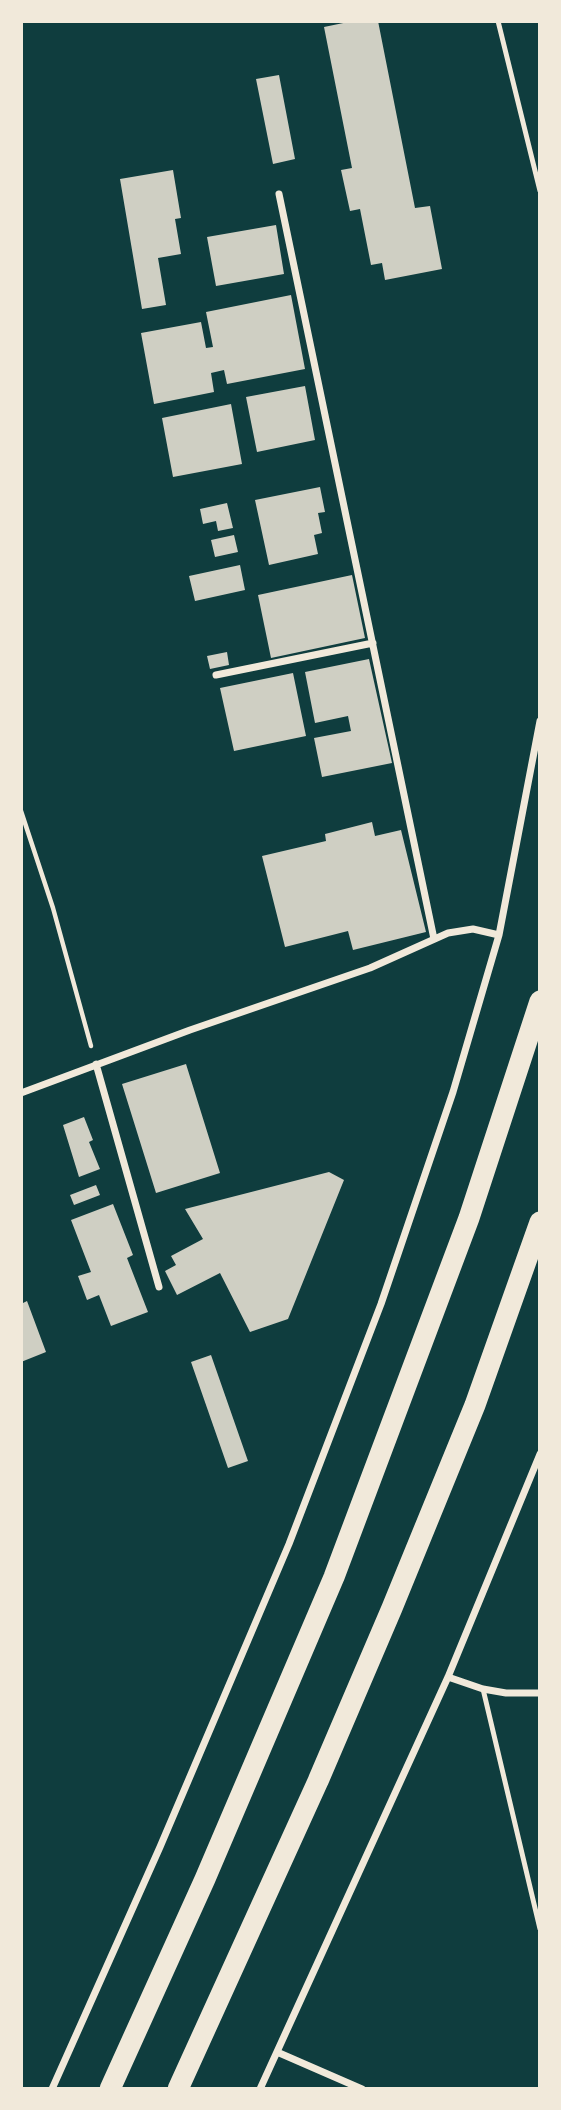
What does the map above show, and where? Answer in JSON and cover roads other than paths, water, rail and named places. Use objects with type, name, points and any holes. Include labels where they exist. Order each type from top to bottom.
[{"type":"highway","points":[[110,2089],[210,1867],[334,1577],[460,1244],[540,1002]]},
{"type":"highway","points":[[178,2089],[318,1781],[392,1608],[475,1405],[540,1222]]},
{"type":"street","points":[[279,194],[434,939]]},
{"type":"street","points":[[216,675],[373,643]]},
{"type":"street","points":[[52,2089],[160,1847],[293,1531],[385,1292],[453,1091],[499,935],[540,721]]},
{"type":"street","points":[[21,1093],[370,968],[434,939],[465,929],[499,935]]},
{"type":"street","points":[[96,1064],[159,1287]]},
{"type":"street","points":[[260,2089],[447,1677],[540,1454]]},
{"type":"street","points":[[447,1677],[483,1689],[506,1693],[540,1693]]},
{"type":"street","points":[[277,2052],[362,2089]]},
{"type":"lane","points":[[498,21],[540,191]]},
{"type":"lane","points":[[483,1689],[540,1929]]}]
